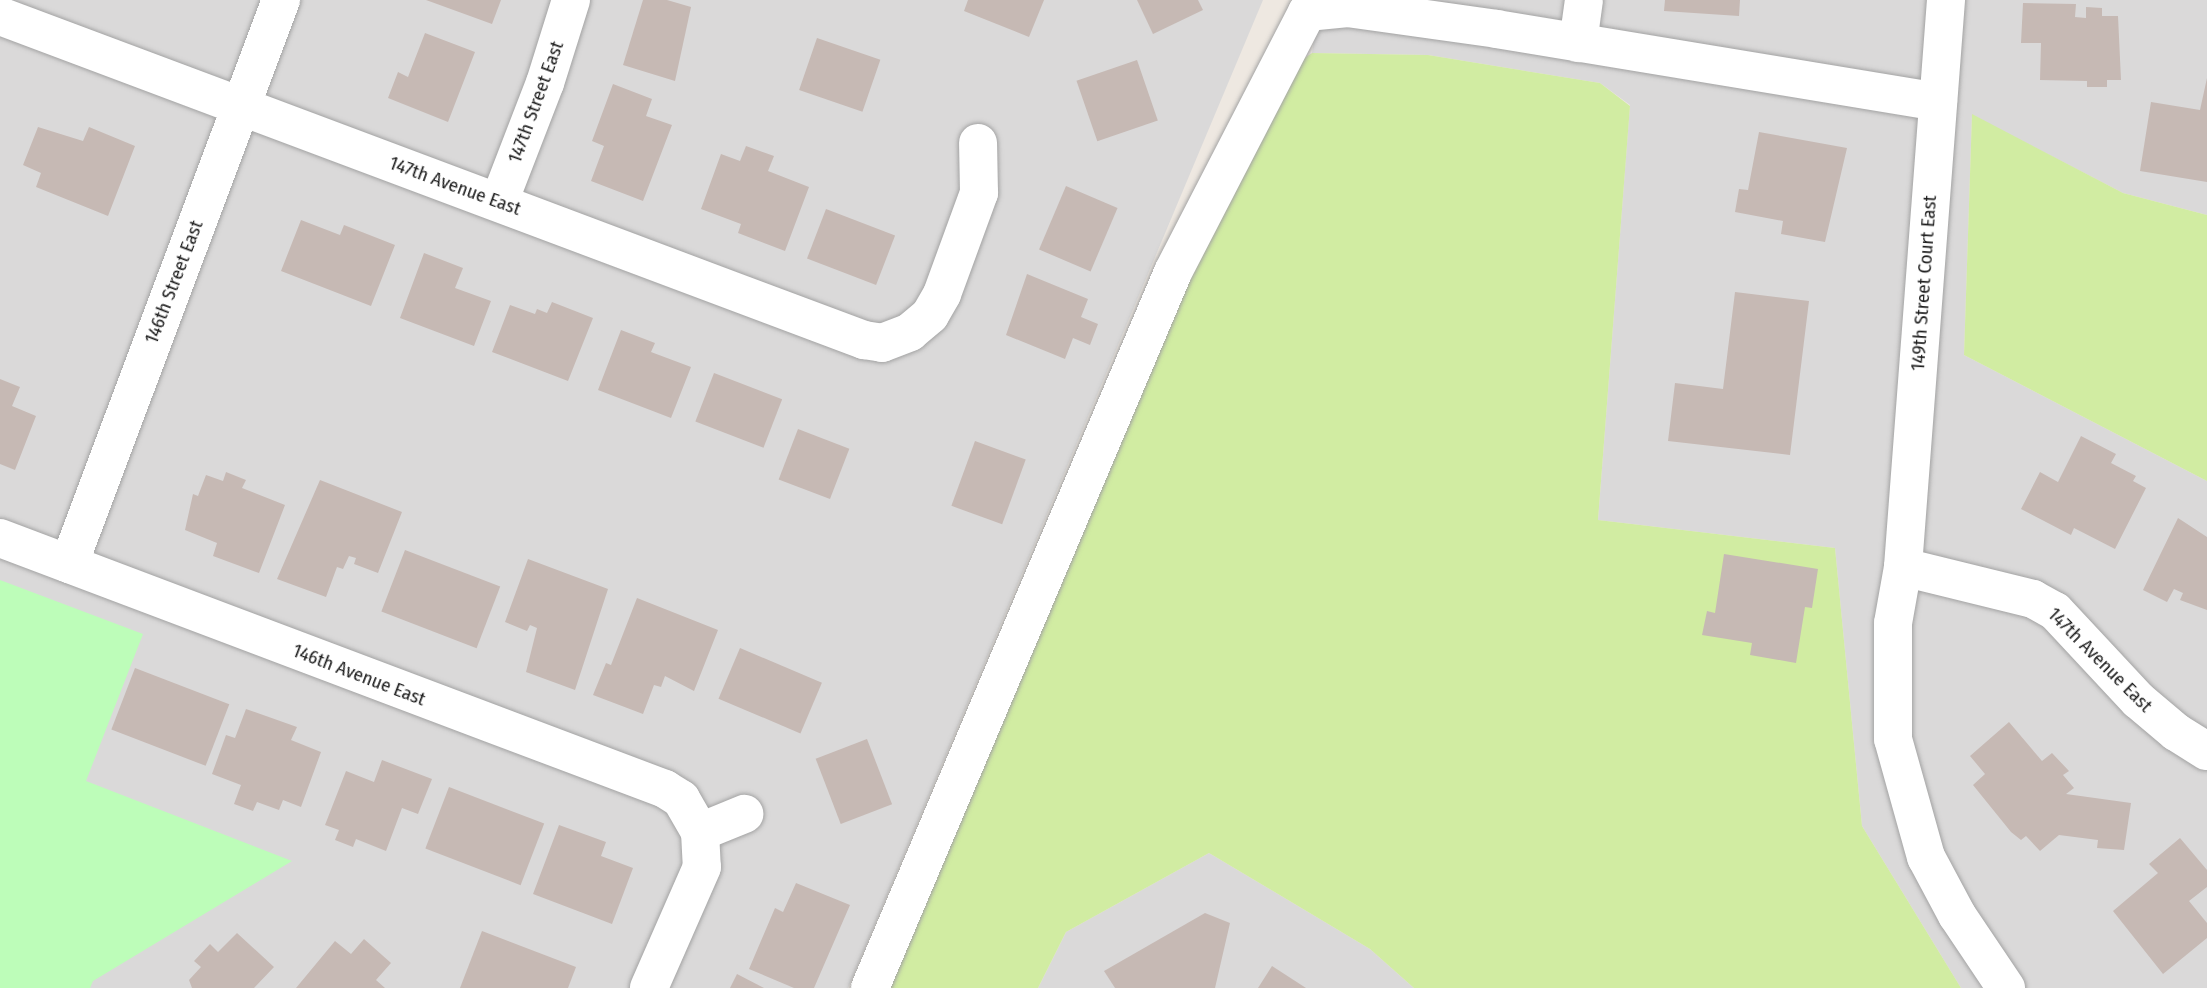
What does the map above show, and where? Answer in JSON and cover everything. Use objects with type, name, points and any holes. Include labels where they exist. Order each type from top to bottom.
[{"type":"street","name":"146th Street East","points":[[69,564],[281,0]]},
{"type":"street","name":"147th Street East","points":[[499,202],[545,83],[571,0]]},
{"type":"street","points":[[1578,43],[1584,0]]},
{"type":"street","name":"149th Street Court East","points":[[1903,567],[1946,0]]},
{"type":"street","points":[[870,988],[1172,272],[1307,12],[1348,8],[1938,102]]},
{"type":"street","name":"147th Avenue East","points":[[0,16],[864,340],[882,343],[910,332],[930,315],[942,294],[979,193],[978,143]]},
{"type":"street","name":"146th Avenue East","points":[[0,538],[665,789],[681,799],[701,832]]},
{"type":"street","name":"147th Avenue East","points":[[1903,567],[2033,598],[2055,611],[2138,700],[2207,751]]},
{"type":"street","points":[[1903,567],[1893,623],[1891,678],[1897,765],[1926,857],[1957,915],[2006,988]]},
{"type":"street","points":[[649,988],[702,867],[701,832],[744,814]]},
{"type":"shaded area","points":[[0,0],[1263,0],[848,988],[0,988]]},
{"type":"shaded area","points":[[1319,0],[2207,0],[2207,215],[2123,193],[1972,115],[1964,355],[2207,481],[2207,988],[1961,988],[1862,826],[1835,548],[1598,520],[1630,105],[1600,83],[1428,55],[1312,53]]},
{"type":"shaded area","points":[[1209,853],[1370,949],[1414,988],[1038,988],[1066,932]]},
{"type":"green space","points":[[1312,53],[1428,55],[1600,83],[1630,106],[1598,520],[1835,548],[1862,826],[1961,988],[1414,988],[1370,949],[1209,853],[1066,932],[1038,988],[883,988],[1273,80]]},
{"type":"green space","points":[[1972,114],[2123,193],[2207,215],[2207,481],[1964,355]]},
{"type":"green space","points":[[0,580],[143,634],[86,781],[292,861],[93,981],[90,988],[0,988]]},
{"type":"building","points":[[426,0],[501,0],[492,24]]},
{"type":"building","points":[[643,0],[667,0],[691,7],[675,81],[623,65]]},
{"type":"building","points":[[968,0],[1044,0],[1029,37],[964,11]]},
{"type":"building","points":[[1137,0],[1198,0],[1203,10],[1153,34]]},
{"type":"building","points":[[1665,0],[1740,0],[1739,16],[1664,11]]},
{"type":"building","points":[[2023,3],[2076,4],[2075,17],[2086,18],[2086,7],[2102,8],[2102,16],[2118,16],[2121,80],[2107,80],[2107,87],[2087,87],[2087,81],[2040,80],[2041,43],[2021,43]]},
{"type":"building","points":[[425,33],[475,52],[448,122],[388,98],[398,72],[408,77]]},
{"type":"building","points":[[817,38],[880,60],[862,112],[799,90]]},
{"type":"building","points":[[1137,60],[1158,121],[1097,141],[1076,81]]},
{"type":"building","points":[[2207,78],[2207,182],[2140,171],[2151,102],[2200,110]]},
{"type":"building","points":[[613,84],[652,99],[646,116],[672,125],[643,201],[591,181],[604,146],[592,141]]},
{"type":"building","points":[[38,127],[83,141],[89,127],[135,146],[108,216],[36,187],[41,173],[23,165]]},
{"type":"building","points":[[1759,132],[1847,148],[1825,242],[1781,234],[1783,221],[1735,212],[1739,189],[1748,190]]},
{"type":"building","points":[[746,146],[774,156],[768,171],[809,187],[785,251],[738,233],[741,224],[701,209],[721,154],[740,161]]},
{"type":"building","points":[[1066,186],[1118,208],[1091,271],[1039,250]]},
{"type":"building","points":[[826,209],[895,236],[876,285],[807,258]]},
{"type":"building","points":[[301,220],[340,235],[344,225],[395,245],[371,306],[281,271]]},
{"type":"building","points":[[424,253],[463,268],[455,288],[491,301],[474,346],[400,318]]},
{"type":"building","points":[[1027,274],[1088,299],[1081,317],[1098,324],[1090,345],[1073,338],[1065,359],[1006,335]]},
{"type":"building","points":[[1735,292],[1809,301],[1790,455],[1668,441],[1675,383],[1723,389]]},
{"type":"building","points":[[552,302],[593,318],[568,381],[492,352],[510,305],[535,314],[537,309],[547,313]]},
{"type":"building","points":[[621,330],[655,343],[651,352],[691,367],[671,418],[598,390]]},
{"type":"building","points":[[714,373],[782,399],[764,448],[695,422]]},
{"type":"building","points":[[0,379],[20,387],[12,406],[36,416],[15,470],[0,464]]},
{"type":"building","points":[[798,429],[849,449],[830,499],[779,479]]},
{"type":"building","points":[[2081,436],[2116,454],[2111,463],[2136,476],[2133,481],[2146,488],[2115,549],[2074,528],[2071,535],[2021,509],[2040,472],[2058,482]]},
{"type":"building","points":[[975,441],[1026,459],[1002,524],[951,506]]},
{"type":"building","points":[[226,472],[246,480],[242,488],[285,505],[259,573],[213,556],[217,543],[185,530],[193,494],[198,496],[206,475],[223,481]]},
{"type":"building","points":[[320,480],[402,512],[378,573],[354,564],[356,558],[349,556],[343,569],[337,567],[326,597],[277,579]]},
{"type":"building","points":[[2178,518],[2207,537],[2207,610],[2180,600],[2183,593],[2174,589],[2167,602],[2143,590]]},
{"type":"building","points":[[405,550],[500,587],[477,648],[381,612]]},
{"type":"building","points":[[1724,554],[1818,569],[1812,608],[1805,607],[1796,663],[1750,655],[1752,643],[1702,635],[1707,611],[1715,613]]},
{"type":"building","points":[[528,559],[608,589],[575,690],[526,672],[537,628],[530,625],[527,631],[505,622]]},
{"type":"building","points":[[637,598],[718,630],[694,691],[665,676],[661,687],[654,685],[643,714],[593,695],[606,663],[611,665]]},
{"type":"building","points":[[740,648],[822,683],[800,733],[719,699]]},
{"type":"building","points":[[135,668],[229,704],[206,766],[111,730]]},
{"type":"building","points":[[246,709],[297,727],[291,740],[321,752],[301,807],[283,800],[279,810],[257,802],[253,811],[234,804],[241,785],[212,774],[226,735],[235,738]]},
{"type":"building","points":[[2009,722],[2042,761],[2052,753],[2069,771],[2063,775],[2074,788],[2066,794],[2131,803],[2124,850],[2097,848],[2098,840],[2059,835],[2040,851],[2026,836],[2021,840],[2011,832],[1973,785],[1985,774],[1970,756]]},
{"type":"building","points":[[867,739],[892,804],[841,824],[816,759]]},
{"type":"building","points":[[382,760],[432,779],[418,814],[402,808],[386,851],[356,839],[353,847],[335,840],[339,830],[325,825],[346,771],[374,782]]},
{"type":"building","points":[[449,787],[544,824],[521,885],[425,849]]},
{"type":"building","points":[[559,825],[606,842],[601,856],[633,868],[612,924],[533,894]]},
{"type":"building","points":[[2180,838],[2207,870],[2207,887],[2189,901],[2207,923],[2207,938],[2163,974],[2113,911],[2158,873],[2149,864]]},
{"type":"building","points":[[796,883],[850,905],[814,988],[794,988],[749,969],[775,908],[783,912]]},
{"type":"building","points":[[1205,913],[1230,923],[1215,988],[1115,988],[1104,971]]},
{"type":"building","points":[[482,931],[576,967],[568,988],[460,988]]},
{"type":"building","points":[[237,933],[274,967],[254,988],[192,988],[189,980],[201,967],[194,961],[210,944],[218,952]]},
{"type":"building","points":[[364,939],[391,963],[376,980],[385,988],[296,988],[335,941],[351,954]]},
{"type":"building","points":[[1272,966],[1306,988],[1258,988]]},
{"type":"building","points":[[737,974],[764,988],[730,988]]}]
